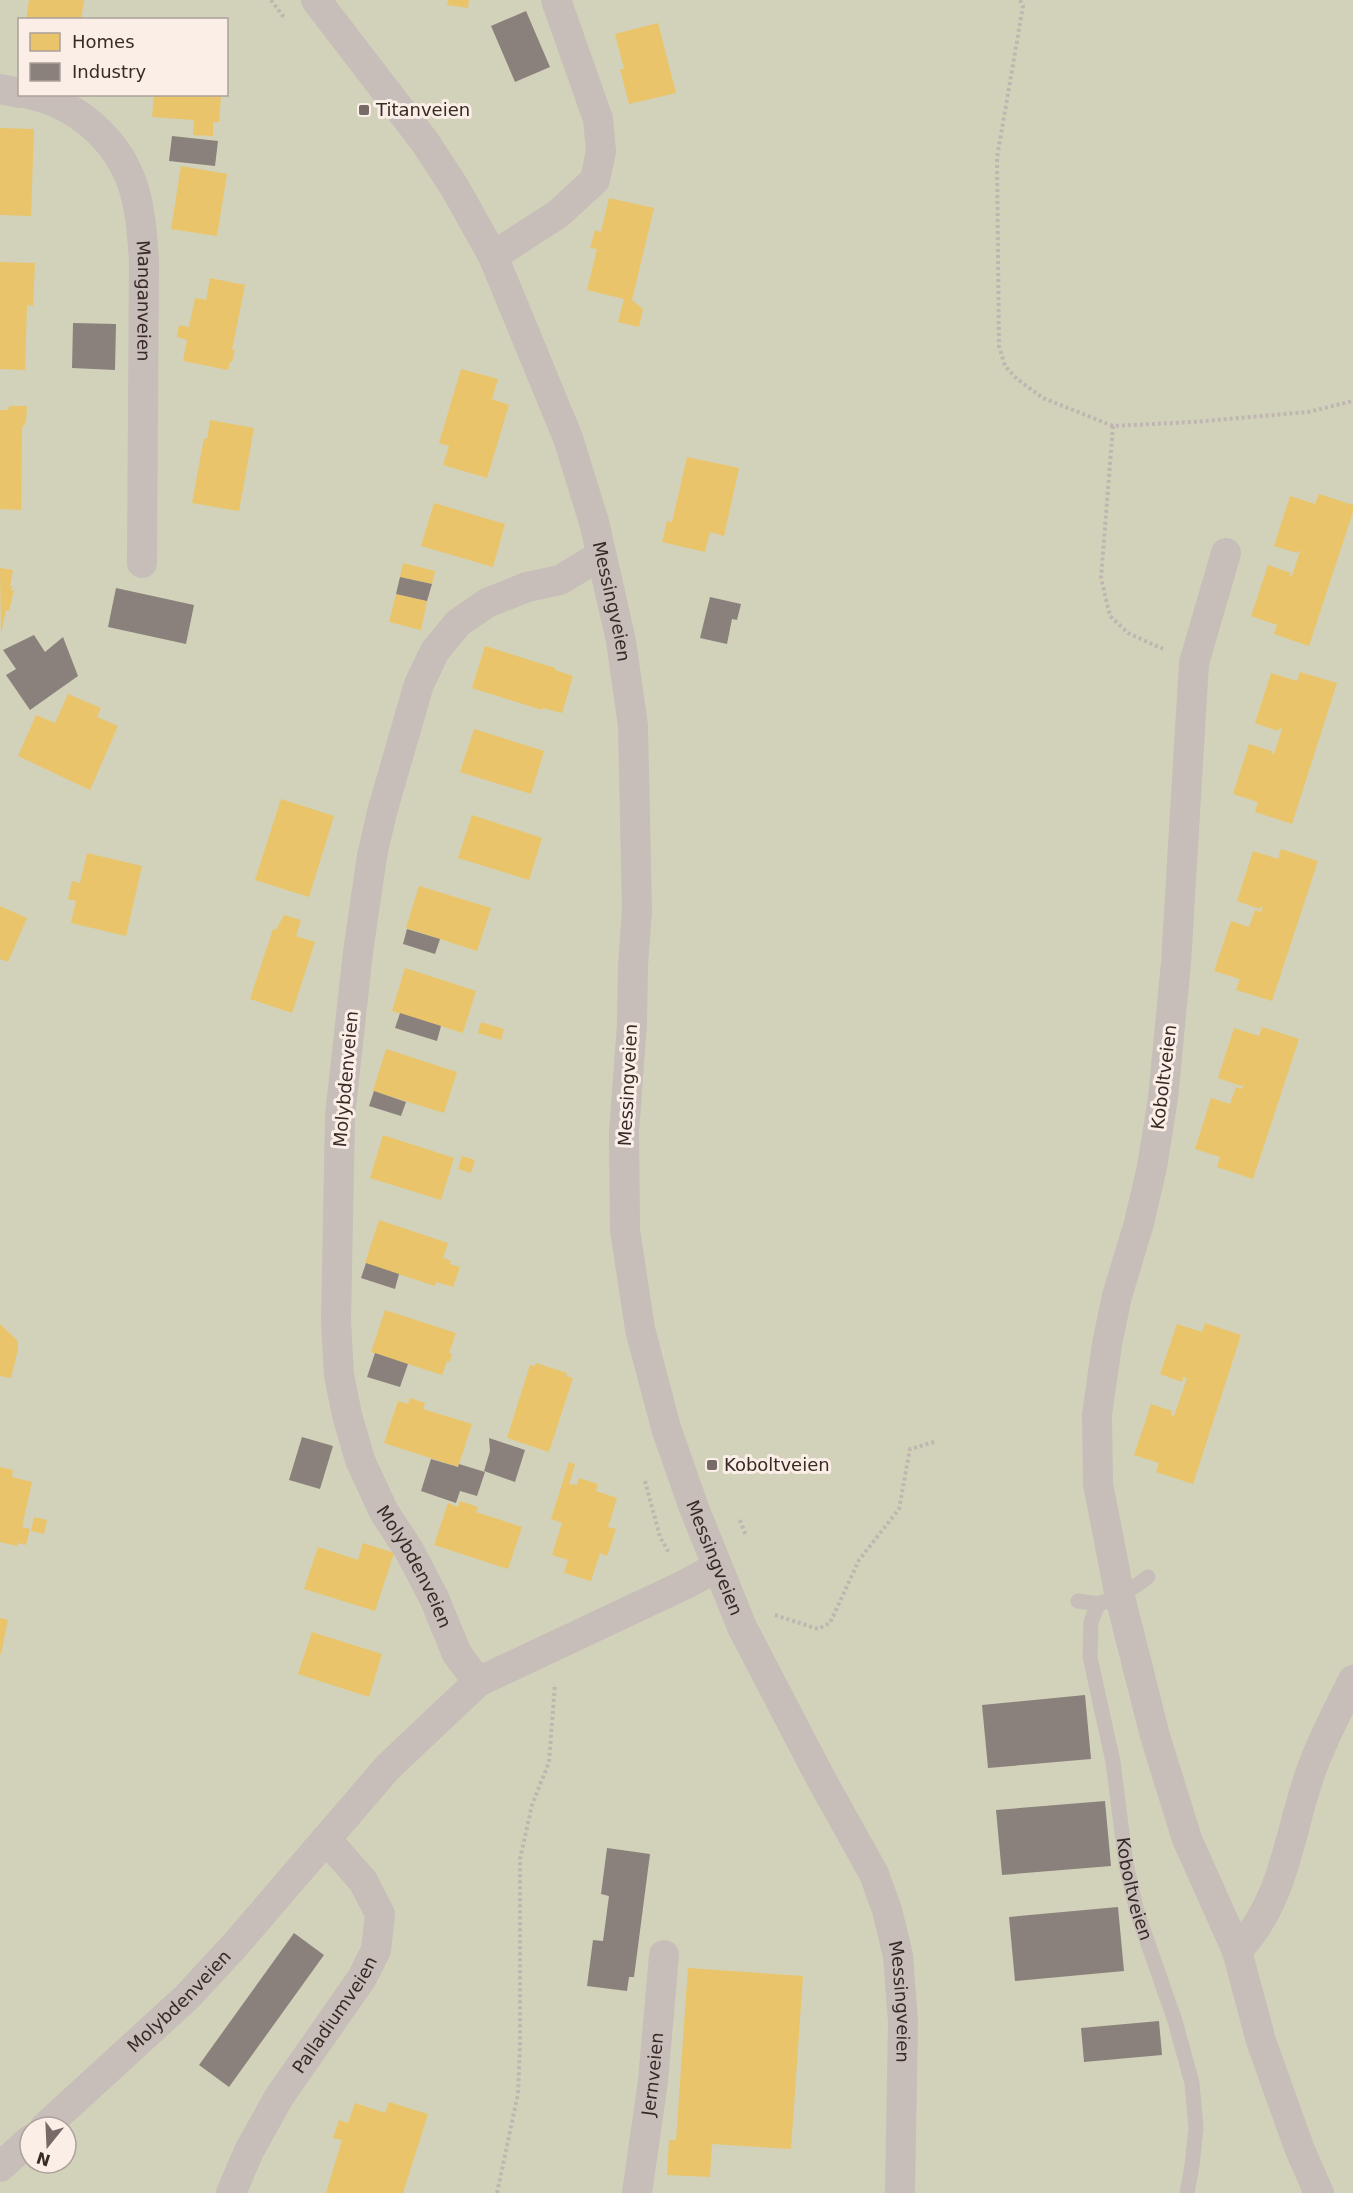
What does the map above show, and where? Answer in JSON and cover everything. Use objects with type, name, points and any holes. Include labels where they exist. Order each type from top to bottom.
[{"type":"street","name":"Messingveien","points":[[316,0],[425,142],[455,188],[493,256],[568,438],[594,522],[621,640],[633,726],[637,910],[624,1132],[625,1230],[640,1329],[663,1417],[694,1508],[742,1627],[820,1777],[874,1874],[887,1910],[898,1956],[903,2021],[900,2193]]},
{"type":"street","points":[[493,256],[558,214],[595,180],[601,151],[598,119],[556,0]]},
{"type":"street","points":[[0,89],[18,93]]},
{"type":"street","name":"Manganveien","points":[[34,96],[65,108],[92,123],[114,147],[133,185],[141,219],[144,260],[141,371],[142,563]]},
{"type":"street","name":"Koboltveien","points":[[1226,553],[1194,663],[1176,963],[1163,1098],[1152,1167],[1139,1223],[1117,1296],[1107,1344],[1097,1415],[1098,1484],[1109,1601],[1187,1839],[1237,1951],[1261,2041],[1300,2150],[1319,2193]]},
{"type":"street","name":"Molybdenveien","points":[[478,1682],[456,1654],[434,1598],[409,1550],[384,1512],[360,1460],[347,1415],[339,1375],[336,1321],[340,1116],[358,952],[372,856],[381,812],[418,684],[435,651],[458,623],[488,603],[527,587],[560,580],[601,555]]},
{"type":"street","name":"Molybdenveien","points":[[58,2115],[187,1997],[236,1944],[388,1767],[478,1682],[686,1584],[717,1567]]},
{"type":"street","points":[[1237,1951],[1254,1933],[1275,1895],[1311,1772],[1324,1737],[1353,1680]]},
{"type":"street","name":"Palladiumveien","points":[[231,2193],[249,2151],[279,2097],[362,1977],[376,1950],[380,1914],[363,1881],[326,1839]]},
{"type":"street","name":"Jernveien","points":[[637,2193],[653,2081],[664,1955]]},
{"type":"street","points":[[0,2167],[18,2151]]},
{"type":"lane","points":[[1078,1601],[1109,1601],[1148,1577]]},
{"type":"lane","name":"Koboltveien","points":[[1109,1601],[1091,1622],[1090,1658],[1113,1762],[1126,1864],[1137,1912],[1175,2021],[1192,2083],[1196,2128],[1187,2193]]},
{"type":"path","points":[[1020,0],[1023,6],[997,158],[999,346],[1005,366],[1017,379],[1043,398],[1113,426],[1308,412],[1353,401]]},
{"type":"path","points":[[1113,426],[1101,578],[1110,616],[1128,633],[1194,663]]},
{"type":"path","points":[[771,1614],[818,1629],[830,1623],[859,1560],[899,1509],[910,1449],[934,1442]]},
{"type":"path","points":[[497,2193],[518,2094],[520,1859],[532,1805],[549,1762],[558,1644]]},
{"type":"green space","points":[[0,0],[1353,0],[1353,2193],[0,2193]]},
{"type":"building: Homes","points":[[29,0],[84,0],[81,18],[26,18]]},
{"type":"building: Homes","points":[[448,0],[469,0],[468,8],[447,5]]},
{"type":"building: Homes","points":[[658,23],[676,93],[629,104],[620,69],[624,69],[615,34]]},
{"type":"building: Homes","points":[[154,96],[221,96],[219,122],[213,122],[213,136],[193,135],[194,120],[152,117]]},
{"type":"building: Homes","points":[[0,128],[34,129],[31,216],[0,215]]},
{"type":"building: Homes","points":[[181,166],[227,174],[217,236],[171,229]]},
{"type":"building: Homes","points":[[609,198],[654,208],[632,300],[643,309],[639,327],[618,322],[624,299],[587,290],[597,249],[590,248],[595,230],[601,232]]},
{"type":"building: Homes","points":[[0,262],[35,263],[33,306],[27,305],[25,370],[0,369]]},
{"type":"building: Homes","points":[[210,278],[245,285],[232,350],[235,350],[228,370],[183,361],[187,340],[177,337],[179,325],[189,327],[195,298],[206,300]]},
{"type":"building: Homes","points":[[461,369],[498,379],[492,399],[509,405],[487,478],[443,465],[449,446],[439,443]]},
{"type":"building: Homes","points":[[9,406],[27,406],[26,422],[22,428],[21,510],[0,509],[0,410],[8,410]]},
{"type":"building: Homes","points":[[210,420],[254,428],[239,511],[192,503],[204,438],[207,439]]},
{"type":"building: Homes","points":[[687,457],[739,468],[724,536],[710,532],[705,552],[662,542],[667,521],[672,522]]},
{"type":"building: Homes","points":[[1319,494],[1353,505],[1353,512],[1309,646],[1274,634],[1277,625],[1251,616],[1268,565],[1291,573],[1290,576],[1292,576],[1300,551],[1297,553],[1274,546],[1290,496],[1315,504]]},
{"type":"building: Homes","points":[[434,503],[505,524],[493,567],[421,546]]},
{"type":"building: Homes","points":[[403,563],[435,571],[432,584],[400,577]]},
{"type":"building: Homes","points":[[0,568],[13,570],[10,586],[12,586],[11,590],[14,590],[9,611],[6,610],[1,635]]},
{"type":"building: Homes","points":[[396,594],[427,601],[421,630],[389,622]]},
{"type":"building: Homes","points":[[485,646],[573,676],[562,713],[543,708],[542,710],[472,688]]},
{"type":"building: Homes","points":[[1300,672],[1337,683],[1292,824],[1255,812],[1258,802],[1233,794],[1249,744],[1272,751],[1274,754],[1282,729],[1279,728],[1278,731],[1255,723],[1271,673],[1297,681]]},
{"type":"building: Homes","points":[[68,694],[101,708],[97,717],[118,726],[90,790],[18,756],[36,715],[55,723]]},
{"type":"building: Homes","points":[[474,729],[544,751],[531,794],[460,772]]},
{"type":"building: Homes","points":[[281,799],[334,816],[309,897],[255,880]]},
{"type":"building: Homes","points":[[472,815],[542,838],[529,880],[458,858]]},
{"type":"building: Homes","points":[[1281,849],[1318,861],[1272,1001],[1236,990],[1240,979],[1214,971],[1231,921],[1249,927],[1255,910],[1261,912],[1263,907],[1261,906],[1260,909],[1237,901],[1253,851],[1278,859]]},
{"type":"building: Homes","points":[[87,853],[142,866],[126,936],[71,923],[76,901],[68,899],[72,881],[80,883]]},
{"type":"building: Homes","points":[[419,886],[491,908],[477,951],[406,928]]},
{"type":"building: Homes","points":[[0,906],[27,918],[8,962],[0,959]]},
{"type":"building: Homes","points":[[284,915],[301,920],[296,936],[315,942],[292,1013],[250,999],[273,929],[276,930]]},
{"type":"building: Homes","points":[[405,968],[476,991],[463,1033],[392,1011]]},
{"type":"building: Homes","points":[[481,1022],[504,1029],[501,1040],[478,1033]]},
{"type":"building: Homes","points":[[1262,1027],[1299,1039],[1253,1179],[1217,1167],[1220,1157],[1195,1149],[1211,1098],[1230,1104],[1236,1087],[1242,1089],[1244,1084],[1241,1086],[1218,1078],[1234,1028],[1259,1036]]},
{"type":"building: Homes","points":[[386,1049],[457,1072],[444,1113],[373,1091]]},
{"type":"building: Homes","points":[[383,1135],[454,1158],[441,1200],[370,1178]]},
{"type":"building: Homes","points":[[462,1156],[475,1160],[471,1173],[458,1169]]},
{"type":"building: Homes","points":[[379,1220],[448,1243],[443,1258],[451,1261],[450,1264],[460,1267],[453,1287],[436,1282],[435,1286],[365,1263]]},
{"type":"building: Homes","points":[[385,1310],[456,1333],[449,1353],[452,1354],[450,1362],[447,1361],[442,1375],[371,1352]]},
{"type":"building: Homes","points":[[1205,1323],[1241,1335],[1193,1484],[1156,1472],[1159,1463],[1134,1455],[1151,1404],[1172,1411],[1171,1415],[1174,1416],[1187,1378],[1183,1377],[1182,1382],[1160,1374],[1177,1324],[1202,1332]]},
{"type":"building: Homes","points":[[0,1324],[18,1341],[11,1378],[0,1376]]},
{"type":"building: Homes","points":[[536,1363],[567,1373],[566,1376],[573,1378],[549,1452],[507,1438],[530,1365],[535,1366]]},
{"type":"building: Homes","points":[[410,1398],[425,1403],[423,1409],[472,1424],[458,1467],[384,1443],[398,1401],[408,1404]]},
{"type":"building: Homes","points":[[569,1462],[575,1464],[569,1484],[577,1485],[579,1478],[598,1484],[596,1491],[617,1498],[608,1527],[616,1529],[607,1556],[600,1553],[591,1581],[564,1573],[568,1560],[552,1555],[562,1523],[551,1519]]},
{"type":"building: Homes","points":[[0,1467],[13,1470],[12,1477],[32,1482],[22,1527],[30,1529],[26,1545],[18,1543],[17,1546],[0,1542]]},
{"type":"building: Homes","points":[[460,1501],[478,1507],[476,1512],[522,1527],[508,1569],[434,1545],[448,1503],[458,1507]]},
{"type":"building: Homes","points":[[34,1517],[47,1520],[44,1534],[31,1531]]},
{"type":"building: Homes","points":[[363,1543],[394,1553],[375,1611],[304,1589],[318,1547],[358,1560]]},
{"type":"building: Homes","points":[[0,1618],[8,1620],[1,1654],[0,1654]]},
{"type":"building: Homes","points":[[312,1632],[382,1654],[369,1697],[298,1674]]},
{"type":"building: Homes","points":[[688,1968],[803,1976],[791,2149],[712,2144],[710,2177],[667,2175],[669,2140],[676,2140]]},
{"type":"building: Homes","points":[[389,2102],[428,2114],[403,2193],[326,2193],[342,2140],[333,2138],[339,2120],[348,2123],[355,2103],[385,2113]]},
{"type":"building: Industry","points":[[526,11],[550,67],[515,82],[491,26]]},
{"type":"building: Industry","points":[[172,136],[218,141],[215,166],[169,161]]},
{"type":"building: Industry","points":[[73,323],[116,324],[115,370],[72,368]]},
{"type":"building: Industry","points":[[400,577],[432,584],[427,601],[396,594]]},
{"type":"building: Industry","points":[[116,588],[194,605],[186,644],[108,627]]},
{"type":"building: Industry","points":[[710,597],[741,604],[737,620],[732,619],[727,644],[700,638]]},
{"type":"building: Industry","points":[[34,635],[45,652],[63,637],[78,676],[30,710],[6,675],[16,669],[3,650]]},
{"type":"building: Industry","points":[[407,929],[440,939],[435,954],[403,944]]},
{"type":"building: Industry","points":[[400,1013],[441,1026],[437,1041],[395,1028]]},
{"type":"building: Industry","points":[[374,1091],[406,1102],[401,1116],[369,1106]]},
{"type":"building: Industry","points":[[366,1263],[399,1274],[395,1289],[361,1278]]},
{"type":"building: Industry","points":[[375,1353],[408,1364],[400,1387],[367,1377]]},
{"type":"building: Industry","points":[[302,1437],[333,1446],[320,1489],[289,1480]]},
{"type":"building: Industry","points":[[489,1438],[525,1450],[515,1482],[484,1471],[490,1451]]},
{"type":"building: Industry","points":[[431,1459],[485,1472],[477,1496],[460,1491],[456,1503],[421,1491]]},
{"type":"building: Industry","points":[[1085,1695],[1091,1759],[988,1768],[982,1705]]},
{"type":"building: Industry","points":[[1105,1801],[1111,1866],[1002,1875],[996,1810]]},
{"type":"building: Industry","points":[[607,1848],[650,1854],[634,1977],[629,1977],[627,1991],[587,1986],[593,1940],[603,1941],[609,1896],[601,1894]]},
{"type":"building: Industry","points":[[1118,1907],[1124,1971],[1015,1981],[1009,1917]]},
{"type":"building: Industry","points":[[294,1933],[324,1955],[229,2087],[199,2065]]},
{"type":"building: Industry","points":[[1159,2021],[1162,2055],[1084,2062],[1081,2028]]},
{"type":"place","name":"Titanveien","points":[[364,110]]},
{"type":"place","name":"Koboltveien","points":[[712,1465]]}]
